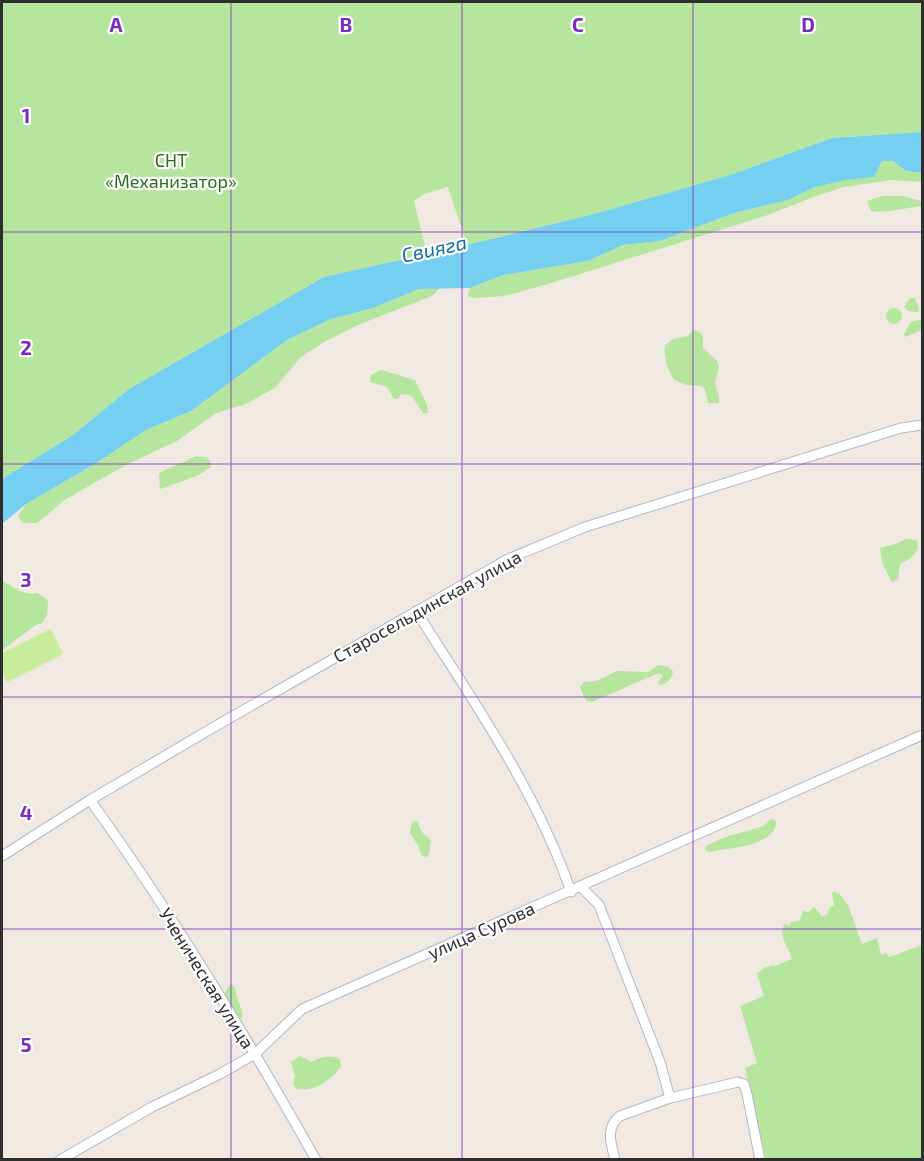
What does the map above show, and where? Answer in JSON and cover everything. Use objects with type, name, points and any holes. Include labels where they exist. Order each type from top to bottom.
[{"type":"street","name":"Старосельдинская улица","points":[[2,856],[90,800],[508,559],[585,527],[901,428],[922,425]]},
{"type":"street","points":[[416,611],[533,800],[559,858],[571,892]]},
{"type":"street","name":"улица Сурова","points":[[60,1160],[152,1107],[255,1054],[302,1009],[922,735]]},
{"type":"street","name":"Ученическая улица","points":[[90,800],[168,913],[255,1054],[316,1160]]},
{"type":"street","points":[[581,887],[599,905],[660,1062],[670,1098]]},
{"type":"street","points":[[615,1160],[610,1129],[620,1116],[670,1098],[738,1082],[744,1084],[760,1160]]},
{"type":"green space","name":"СНТ «Механизатор»","points":[[2,2],[922,2],[922,132],[832,138],[730,175],[594,214],[467,245],[448,187],[424,194],[414,201],[427,254],[324,277],[129,389],[73,435],[2,479]]},
{"type":"green space","points":[[881,161],[894,161],[906,171],[922,173],[922,182],[892,180],[844,187],[765,216],[548,284],[504,296],[475,298],[468,296],[470,288],[503,275],[588,261],[623,245],[660,241],[734,213],[788,200],[815,187],[844,180],[874,177]]},
{"type":"green space","points":[[883,196],[902,196],[922,201],[922,206],[871,211],[867,201]]},
{"type":"green space","points":[[440,288],[432,296],[358,325],[326,341],[301,357],[275,388],[246,404],[216,413],[177,441],[126,465],[66,499],[37,523],[23,523],[18,516],[26,504],[98,462],[146,430],[191,411],[287,340],[331,319],[373,308],[419,289]]},
{"type":"green space","points":[[910,298],[915,298],[919,308],[918,312],[908,311],[904,307]]},
{"type":"green space","points":[[894,308],[902,316],[894,324],[886,316]]},
{"type":"green space","points":[[922,319],[922,330],[905,337],[904,334],[911,322]]},
{"type":"green space","points":[[693,330],[700,332],[703,348],[717,361],[719,367],[715,383],[719,403],[708,403],[702,386],[687,385],[674,380],[668,367],[665,345],[673,339],[688,336]]},
{"type":"green space","points":[[381,370],[415,380],[427,405],[428,413],[423,413],[411,395],[401,394],[398,399],[394,399],[387,387],[370,382],[371,375]]},
{"type":"green space","points":[[196,456],[208,458],[210,468],[197,476],[160,489],[159,475],[161,472]]},
{"type":"green space","points":[[906,539],[917,540],[918,549],[911,558],[900,564],[898,579],[892,582],[883,565],[880,548]]},
{"type":"green space","points":[[3,581],[19,590],[32,594],[37,593],[48,600],[47,615],[42,623],[2,650]]},
{"type":"green space","points":[[51,629],[63,654],[7,682],[2,671],[2,653]]},
{"type":"green space","points":[[658,665],[668,667],[673,671],[667,683],[659,685],[658,682],[663,676],[656,674],[592,702],[586,701],[580,687],[584,682],[596,681],[617,671],[648,672]]},
{"type":"green space","points":[[772,819],[776,821],[774,829],[763,840],[735,848],[710,852],[705,850],[706,846],[713,842],[761,827]]},
{"type":"green space","points":[[417,821],[422,832],[431,840],[429,854],[426,857],[422,856],[410,833],[412,822]]},
{"type":"green space","points":[[835,891],[849,907],[862,944],[877,938],[881,955],[887,953],[889,957],[922,945],[922,1159],[766,1159],[745,1068],[757,1063],[740,1006],[764,996],[757,973],[764,968],[792,959],[782,933],[785,924],[789,926],[791,922],[800,920],[803,911],[808,912],[814,907],[821,917],[827,915],[830,907],[834,906],[832,893]]},
{"type":"green space","points":[[230,984],[235,987],[242,1019],[238,1018],[223,996]]},
{"type":"green space","points":[[300,1056],[311,1062],[326,1057],[337,1057],[340,1059],[341,1067],[332,1077],[316,1087],[296,1089],[293,1084],[295,1076],[291,1062]]},
{"type":"water","points":[[922,132],[922,173],[906,171],[893,161],[882,161],[874,177],[815,187],[788,200],[734,213],[660,241],[623,245],[588,261],[503,275],[470,288],[419,289],[373,308],[331,319],[287,340],[191,411],[146,430],[98,462],[26,504],[2,524],[2,479],[73,435],[129,389],[324,277],[594,214],[730,175],[832,138]]},
{"type":"water label","name":"Свияга","points":[[434,248]]}]
